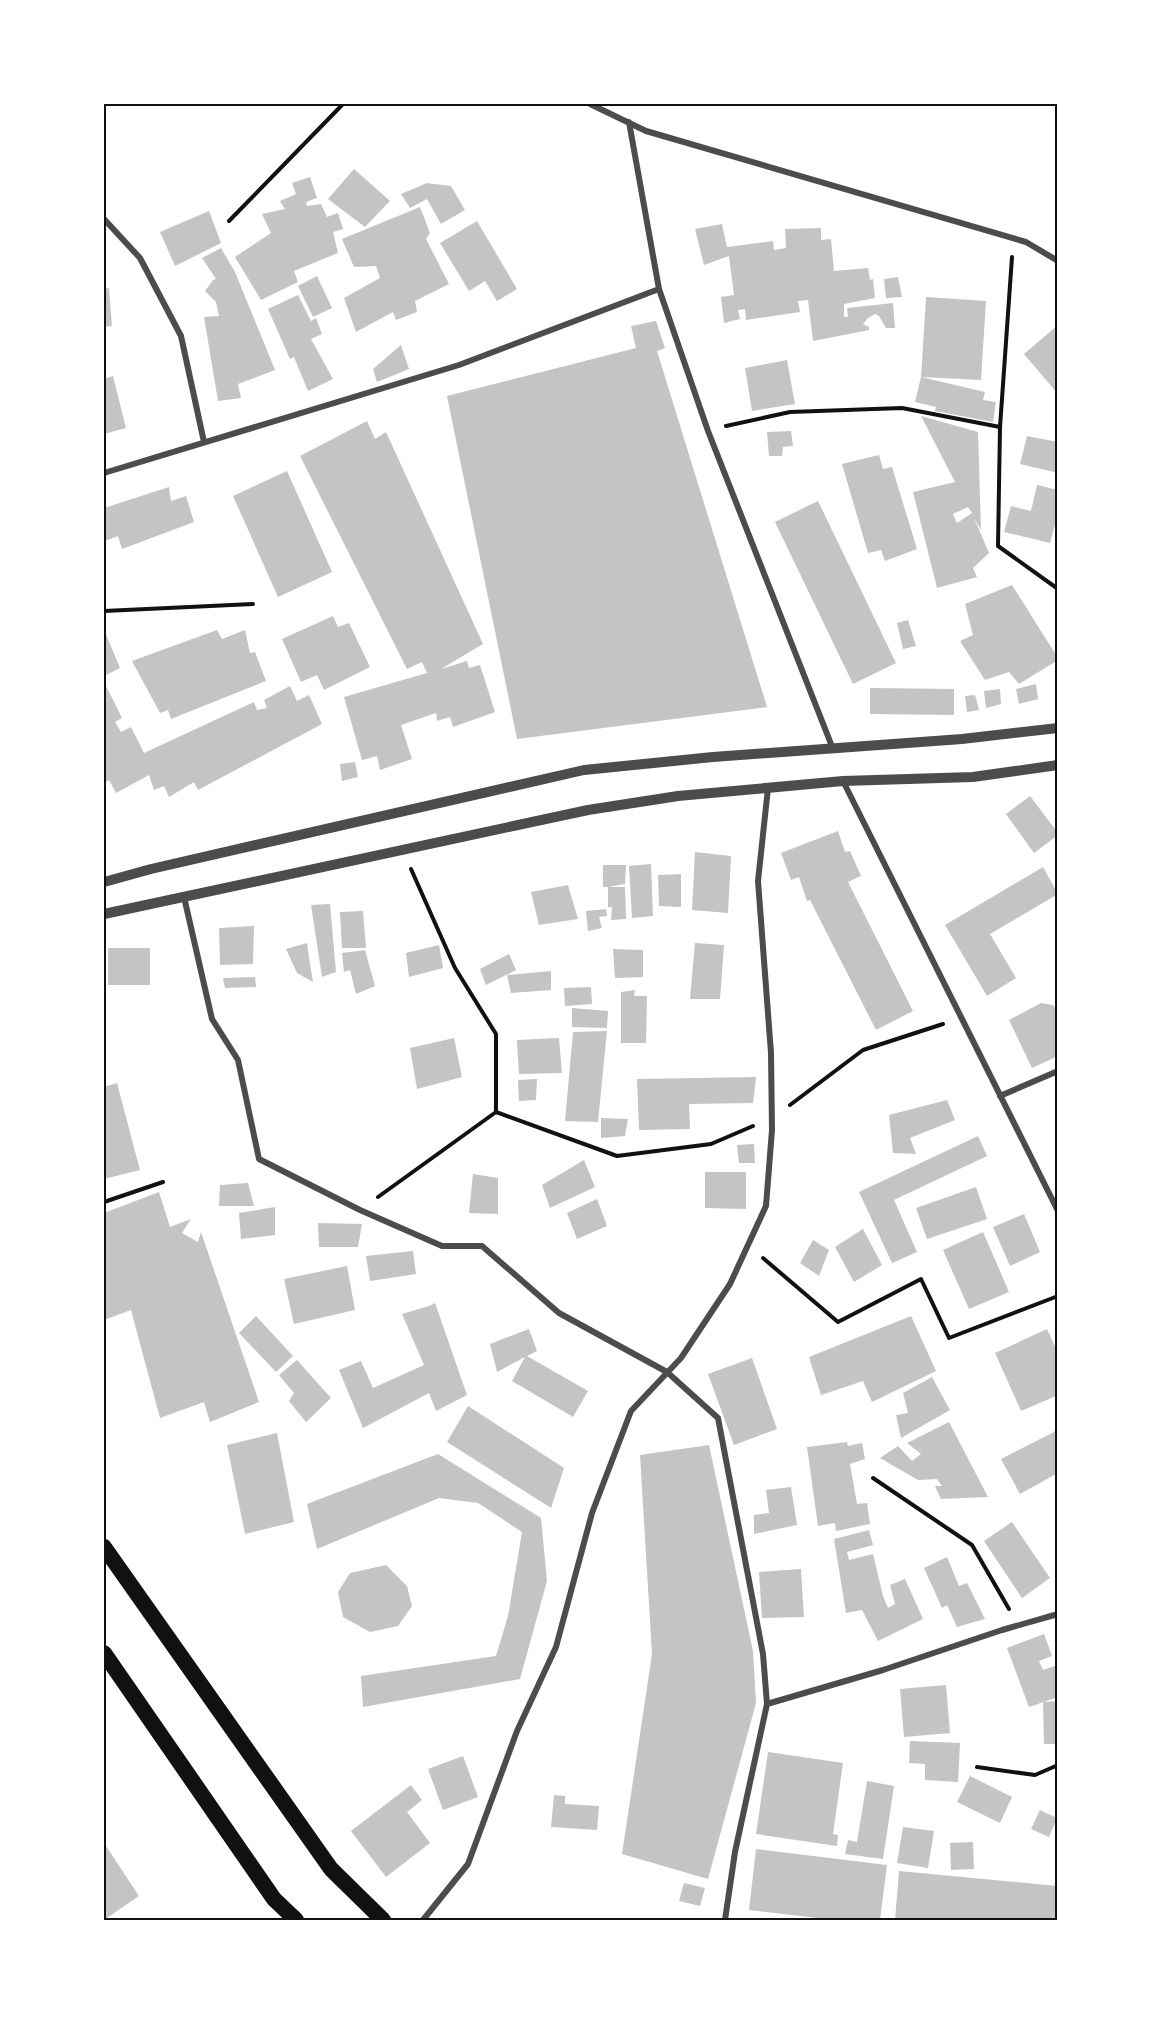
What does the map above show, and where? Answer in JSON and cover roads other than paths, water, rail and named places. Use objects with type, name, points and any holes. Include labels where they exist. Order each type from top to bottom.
[{"type":"highway","points":[[104,1547],[331,1869],[383,1920]]},
{"type":"highway","points":[[104,1653],[274,1899],[296,1920]]},
{"type":"street","points":[[590,104],[646,131],[1026,242],[1058,261]]},
{"type":"street","points":[[629,122],[659,289],[708,430],[833,749]]},
{"type":"street","points":[[104,219],[140,258],[181,336],[204,442]]},
{"type":"street","points":[[104,473],[459,365],[659,289]]},
{"type":"street","points":[[104,882],[151,869],[584,770],[713,757],[962,739],[1058,728]]},
{"type":"street","points":[[104,914],[588,810],[678,796],[843,782],[973,777],[1058,765]]},
{"type":"street","points":[[843,782],[1058,1211]]},
{"type":"street","points":[[423,1920],[468,1864],[517,1731],[556,1647],[592,1513],[631,1411],[681,1358],[730,1284],[766,1206],[772,1118],[771,1053],[758,881],[768,788]]},
{"type":"street","points":[[184,897],[212,1019],[238,1060],[260,1159],[360,1210],[442,1246],[482,1246],[559,1313],[667,1372],[718,1418],[763,1654],[767,1704],[735,1852],[725,1920]]},
{"type":"street","points":[[1000,1096],[1058,1071]]},
{"type":"street","points":[[767,1704],[1058,1614]]}]
